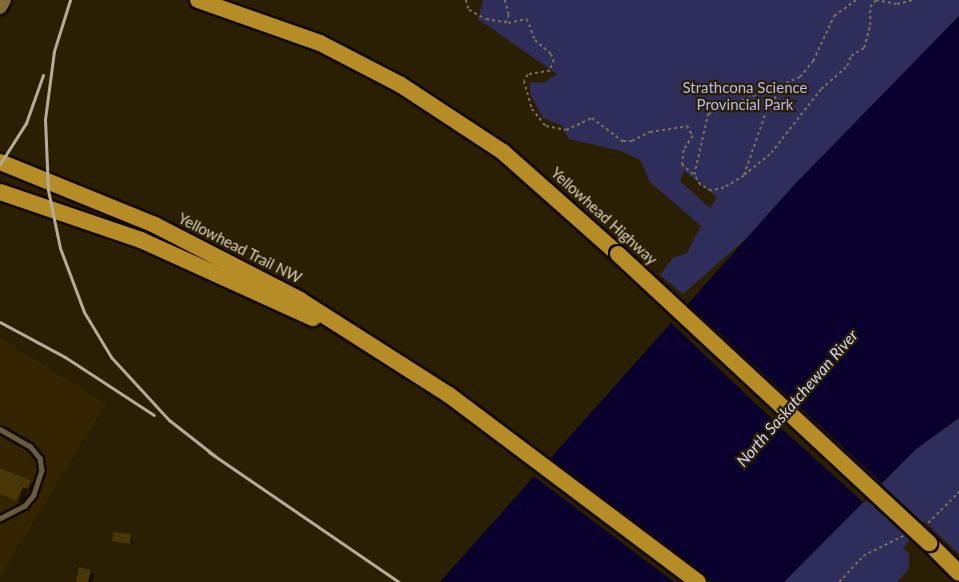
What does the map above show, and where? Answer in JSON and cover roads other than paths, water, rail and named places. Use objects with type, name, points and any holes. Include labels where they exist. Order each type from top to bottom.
[{"type":"highway","name":"Yellowhead Highway","points":[[198,0],[320,43],[401,85],[503,152],[618,254],[959,573]]},
{"type":"highway","name":"Yellowhead Trail NW","points":[[0,162],[194,243],[300,300],[449,395],[698,582]]},
{"type":"highway","points":[[0,192],[141,240],[372,344]]},
{"type":"lane","points":[[0,429],[30,446],[40,458],[42,470],[34,495],[25,506],[0,519]]},
{"type":"water","name":"North Saskatchewan River","points":[[959,16],[959,418],[916,449],[784,582],[440,582],[794,185]]},
{"type":"railway","points":[[70,0],[54,51],[45,119],[48,190],[60,248],[84,312],[111,357],[169,420],[215,456]]},
{"type":"railway","points":[[0,164],[26,123],[43,75]]},
{"type":"railway","points":[[0,322],[65,357],[154,415]]},
{"type":"railway","points":[[209,452],[399,582]]},
{"type":"park label","name":"Strathcona Science Provincial Park","points":[[745,96]]}]
